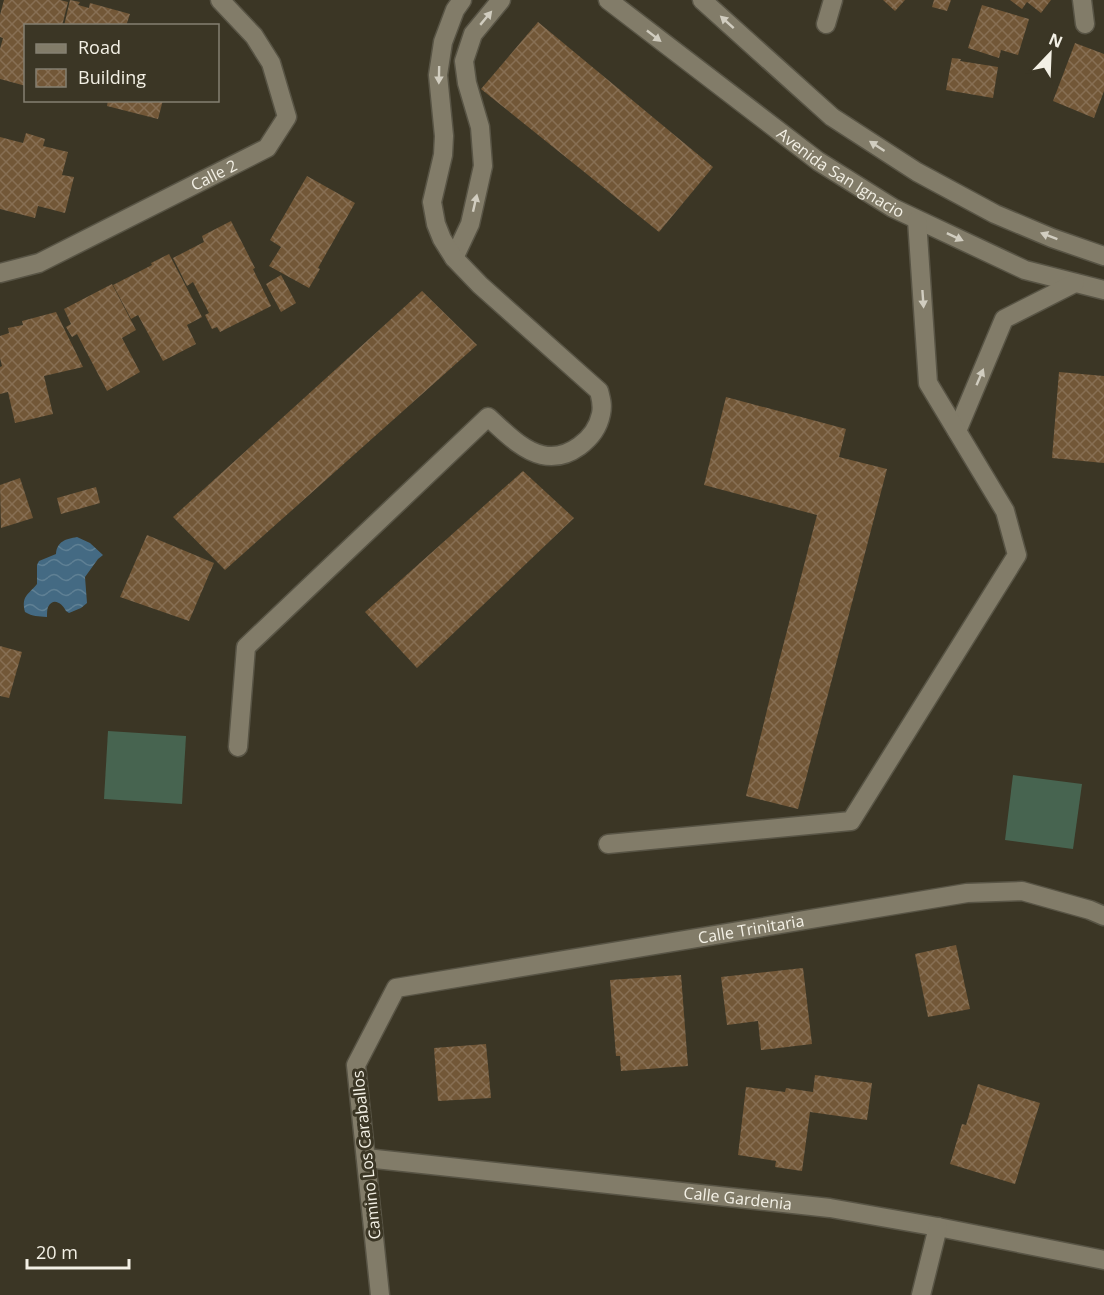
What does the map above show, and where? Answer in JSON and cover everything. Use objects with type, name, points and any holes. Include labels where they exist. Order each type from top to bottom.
[{"type":"street","name":"Calle 2","points":[[0,273],[39,262],[267,148],[287,117],[271,63],[254,36],[220,0]]},
{"type":"street","points":[[238,747],[246,647],[488,417],[521,445],[542,455],[561,455],[577,448],[593,433],[601,416],[602,403],[599,390],[480,285],[454,258],[436,224],[432,202],[443,155],[443,117],[438,75],[443,42],[455,10],[462,0]]},
{"type":"street","points":[[454,258],[470,224],[483,166],[480,127],[467,83],[464,61],[473,34],[501,0]]},
{"type":"street","name":"Avenida San Ignacio","points":[[608,0],[818,161],[892,208],[1025,270],[1104,290]]},
{"type":"street","points":[[702,0],[832,117],[916,172],[995,214],[1052,238],[1104,256]]},
{"type":"street","points":[[826,24],[833,0]]},
{"type":"street","points":[[1082,0],[1085,24]]},
{"type":"street","points":[[608,844],[851,821],[1017,555],[1005,511],[928,383],[917,220]]},
{"type":"street","points":[[957,431],[1004,319],[1075,283]]},
{"type":"street","name":"Calle Trinitaria","points":[[396,988],[967,893],[1022,891],[1104,916]]},
{"type":"street","name":"Camino Los Caraballos","points":[[380,1295],[356,1065],[396,988]]},
{"type":"street","name":"Calle Gardenia","points":[[366,1158],[830,1208],[1104,1260]]},
{"type":"street","points":[[921,1295],[938,1227]]},
{"type":"green space","points":[[108,731],[186,736],[182,804],[104,799]]},
{"type":"green space","points":[[1013,775],[1082,784],[1073,849],[1005,840]]},
{"type":"water","points":[[77,537],[90,543],[103,555],[85,577],[87,603],[69,613],[61,604],[53,602],[48,607],[47,617],[33,616],[25,612],[25,599],[37,584],[39,561],[56,554],[58,546],[63,541]]},
{"type":"building","points":[[4,0],[68,2],[62,24],[24,24],[24,85],[0,79],[0,49],[3,38],[0,37],[0,15]]},
{"type":"building","points":[[70,0],[80,2],[78,5],[89,8],[90,3],[130,14],[127,24],[64,24]]},
{"type":"building","points":[[883,0],[905,0],[895,11]]},
{"type":"building","points":[[934,0],[951,0],[947,11],[932,7]]},
{"type":"building","points":[[1010,0],[1051,0],[1041,13],[1027,2],[1022,9]]},
{"type":"building","points":[[982,5],[1029,19],[1018,55],[1001,50],[999,58],[968,48]]},
{"type":"building","points":[[538,22],[713,167],[659,232],[481,89]]},
{"type":"building","points":[[1075,43],[1104,54],[1104,91],[1094,118],[1053,101]]},
{"type":"building","points":[[952,58],[998,67],[993,98],[946,90]]},
{"type":"building","points":[[108,102],[162,102],[158,119],[107,106]]},
{"type":"building","points":[[26,133],[45,139],[43,146],[68,152],[62,175],[74,177],[65,213],[38,206],[35,218],[0,209],[0,137],[23,143]]},
{"type":"building","points":[[307,176],[355,203],[309,288],[269,266],[281,247],[270,240]]},
{"type":"building","points":[[231,221],[271,306],[220,332],[217,327],[212,329],[205,315],[209,313],[193,282],[187,286],[173,258],[204,242],[202,236]]},
{"type":"building","points":[[169,254],[202,317],[187,325],[196,344],[163,361],[138,315],[131,319],[113,285]]},
{"type":"building","points":[[281,275],[296,303],[281,312],[266,284]]},
{"type":"building","points":[[112,284],[136,330],[122,338],[140,372],[107,391],[77,334],[72,337],[66,327],[71,324],[64,309]]},
{"type":"building","points":[[422,291],[477,345],[225,570],[173,517]]},
{"type":"building","points":[[56,312],[83,367],[44,376],[53,414],[15,423],[8,392],[0,394],[0,367],[2,366],[0,336],[9,333],[8,328],[23,325],[22,321]]},
{"type":"building","points":[[1059,372],[1104,376],[1104,463],[1052,458]]},
{"type":"building","points":[[726,397],[846,429],[839,457],[887,469],[798,809],[746,796],[817,515],[704,485]]},
{"type":"building","points":[[523,471],[574,518],[417,668],[365,612]]},
{"type":"building","points":[[20,478],[33,518],[1,528],[0,485]]},
{"type":"building","points":[[96,487],[100,503],[61,514],[57,498]]},
{"type":"building","points":[[147,535],[214,563],[189,621],[120,597]]},
{"type":"building","points":[[0,646],[22,652],[9,698],[0,696]]},
{"type":"building","points":[[956,945],[970,1009],[928,1017],[915,954]]},
{"type":"building","points":[[803,968],[812,1044],[761,1050],[758,1021],[727,1025],[721,977]]},
{"type":"building","points":[[681,975],[688,1066],[621,1071],[620,1056],[616,1056],[610,980]]},
{"type":"building","points":[[486,1044],[491,1098],[438,1101],[434,1048]]},
{"type":"building","points":[[815,1075],[872,1083],[867,1120],[810,1112],[802,1171],[775,1167],[776,1161],[738,1155],[746,1087],[785,1092],[786,1088],[813,1092]]},
{"type":"building","points":[[978,1084],[1040,1103],[1015,1184],[950,1164],[962,1124],[966,1125]]}]
